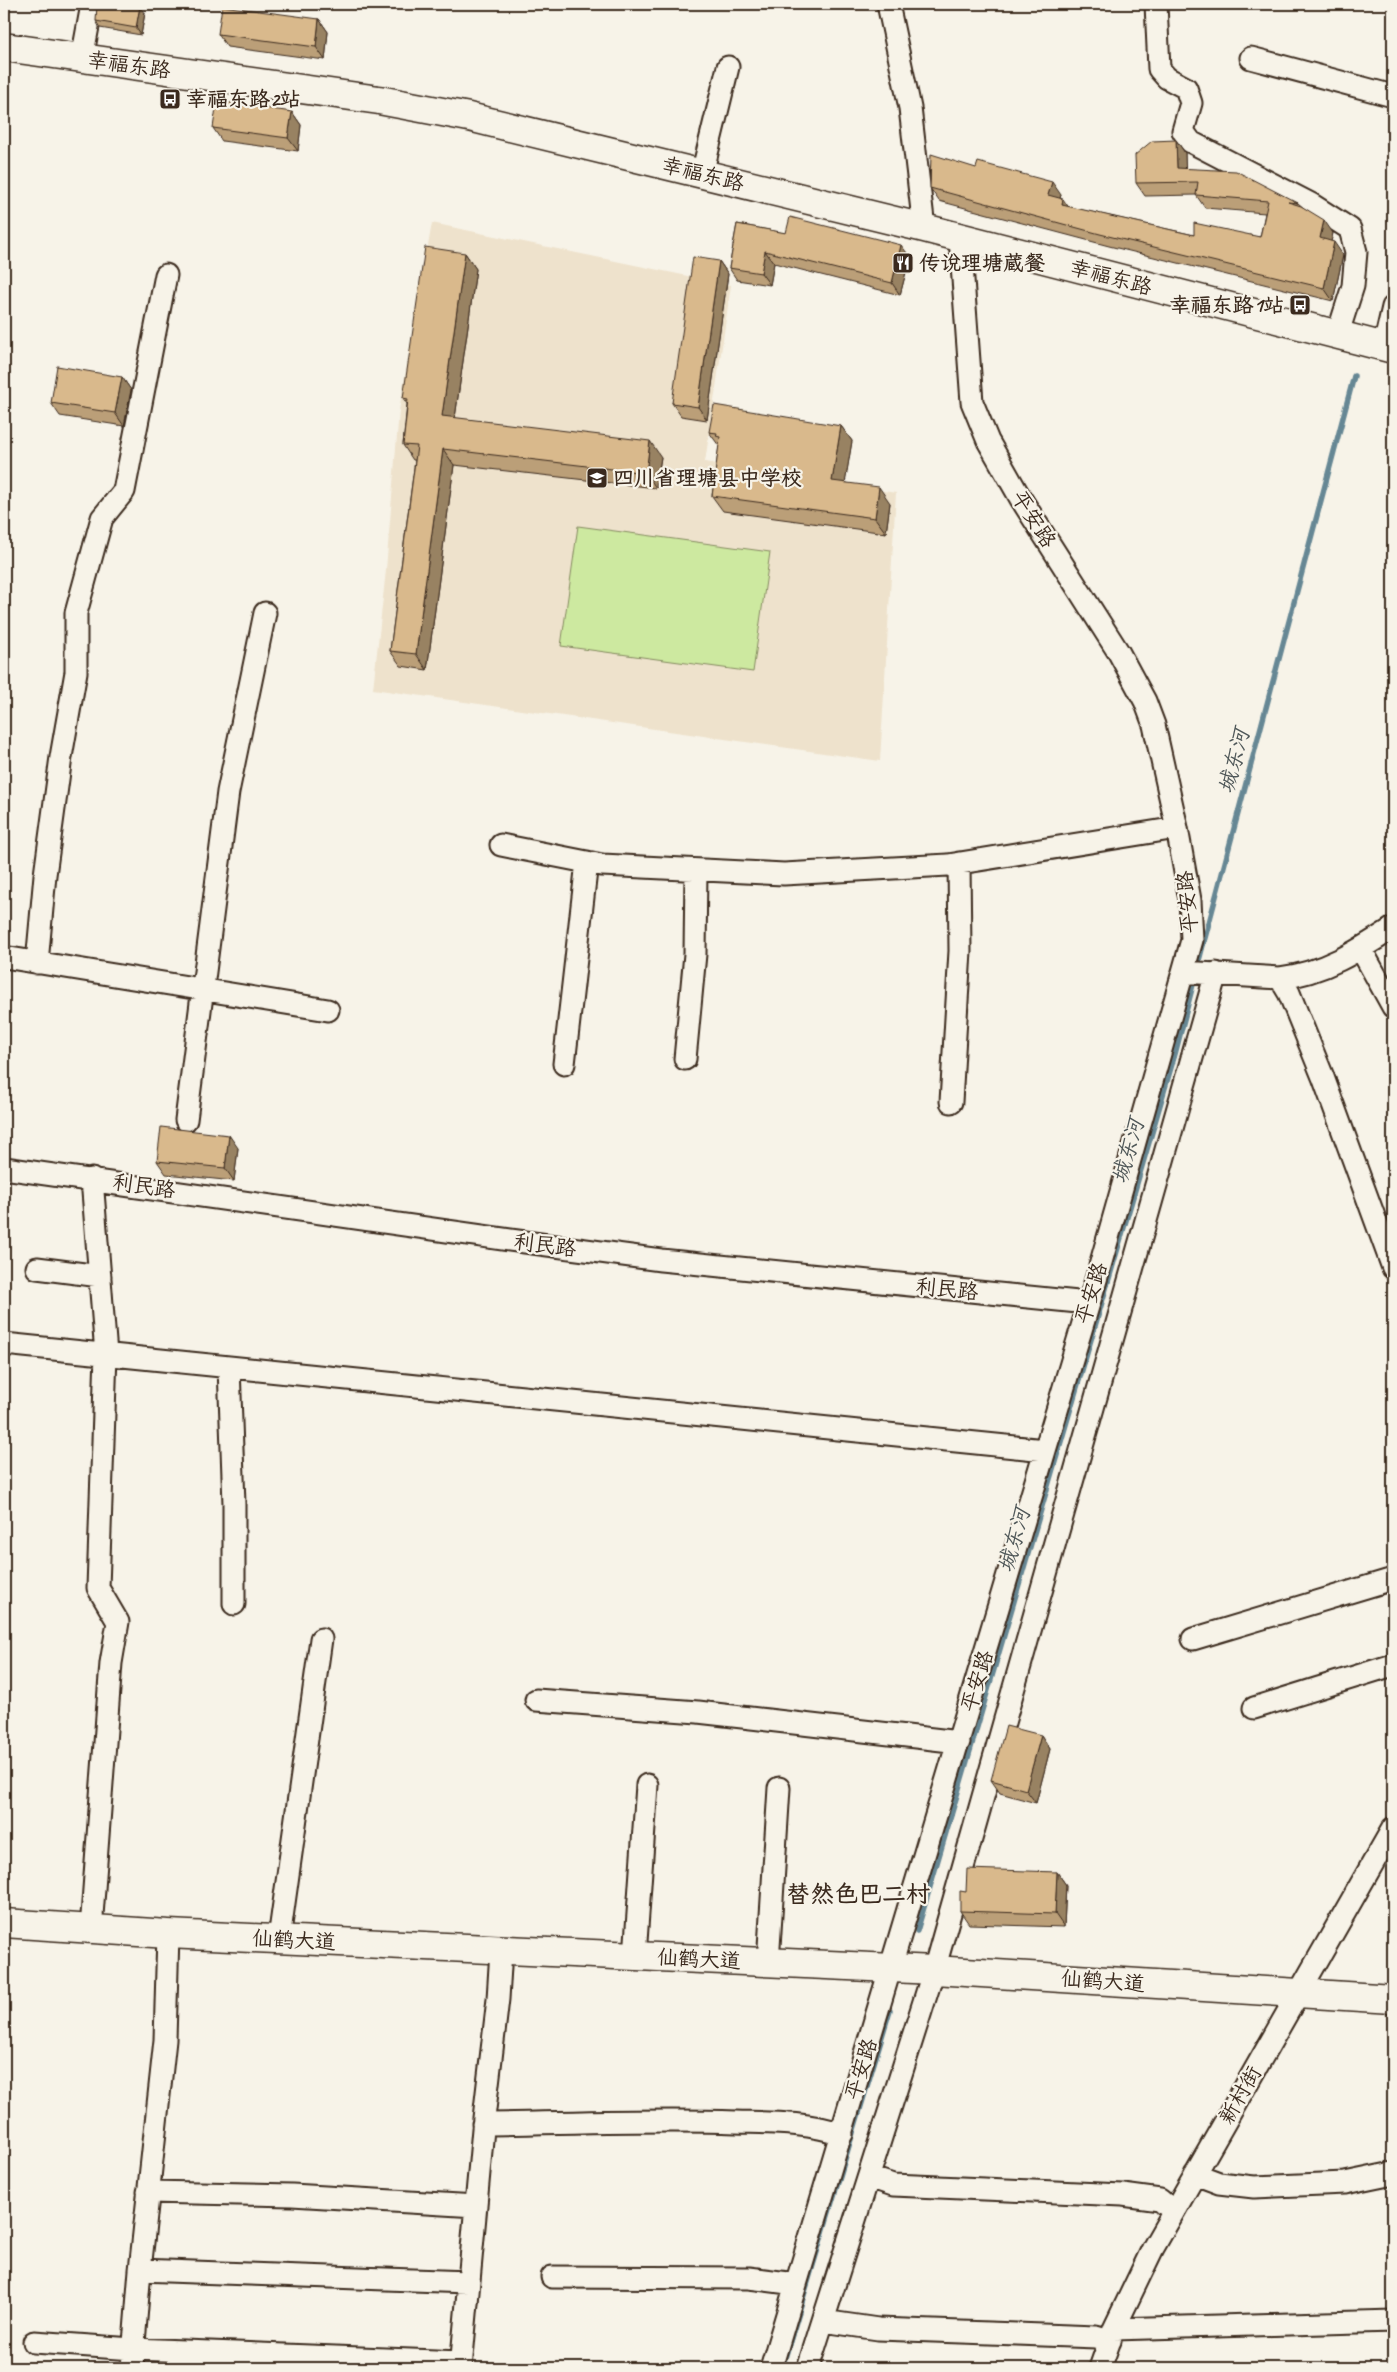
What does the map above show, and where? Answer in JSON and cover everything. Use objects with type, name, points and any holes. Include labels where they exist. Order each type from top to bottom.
[{"type":"main road","name":"幸福东路","points":[[4,47],[426,109],[469,117],[924,228],[1388,348]]},
{"type":"main road","name":"仙鹤大道","points":[[4,1923],[168,1934],[934,1970],[1393,1999]]},
{"type":"street","points":[[888,4],[910,108],[924,228]]},
{"type":"street","points":[[1156,4],[1159,69],[1167,78],[1186,88],[1191,103],[1183,131],[1191,142],[1311,204],[1350,229],[1356,252],[1353,286],[1337,336]]},
{"type":"street","points":[[82,59],[91,10]]},
{"type":"street","points":[[1251,58],[1393,96]]},
{"type":"street","points":[[702,174],[728,67]]},
{"type":"street","name":"平安路","points":[[771,2368],[892,1968],[1088,1302],[1197,973],[1192,940],[1192,910],[1177,828],[1154,725],[1134,678],[1021,499],[988,441],[977,416],[970,389],[960,238]]},
{"type":"street","points":[[37,963],[45,874],[61,757],[76,672],[76,613],[102,518],[124,491],[166,275]]},
{"type":"street","points":[[1388,348],[1393,307]]},
{"type":"street","points":[[186,1120],[228,792],[265,613]]},
{"type":"street","points":[[501,844],[602,865],[784,874],[959,864],[1177,828]]},
{"type":"street","points":[[564,1064],[587,862]]},
{"type":"street","points":[[951,1102],[960,951],[959,864]]},
{"type":"street","points":[[685,1059],[695,954],[696,870]]},
{"type":"street","points":[[808,2368],[934,1970],[1197,973],[1280,978],[1313,971],[1336,962],[1393,928]]},
{"type":"street","points":[[1360,949],[1393,1007]]},
{"type":"street","points":[[4,957],[328,1010]]},
{"type":"street","points":[[1280,978],[1289,993],[1323,1077],[1393,1268]]},
{"type":"street","name":"利民路","points":[[4,1168],[92,1179],[510,1240],[652,1258],[1088,1302]]},
{"type":"street","points":[[91,1929],[111,1663],[118,1622],[98,1588],[106,1354],[92,1179]]},
{"type":"street","points":[[37,1268],[100,1276]]},
{"type":"street","points":[[4,1344],[1046,1450]]},
{"type":"street","points":[[229,1367],[234,1504],[234,1604]]},
{"type":"street","points":[[1193,1639],[1393,1579]]},
{"type":"street","points":[[280,1939],[321,1640]]},
{"type":"street","points":[[1254,1708],[1393,1665]]},
{"type":"street","points":[[536,1700],[698,1712],[959,1742]]},
{"type":"street","points":[[635,1956],[647,1784]]},
{"type":"street","points":[[768,1962],[779,1788]]},
{"type":"street","name":"新村街","points":[[1100,2368],[1131,2291],[1173,2211],[1393,1828]]},
{"type":"street","points":[[133,2359],[140,2270],[165,2040],[168,1934]]},
{"type":"street","points":[[34,2342],[133,2359],[461,2365],[483,2124],[498,2000],[501,1950]]},
{"type":"street","points":[[483,2124],[696,2120],[797,2124],[823,2127],[842,2134]]},
{"type":"street","points":[[1195,2174],[1218,2183],[1254,2187],[1345,2183],[1393,2173]]},
{"type":"street","points":[[868,2177],[893,2185],[1123,2194],[1160,2200],[1173,2211]]},
{"type":"street","points":[[148,2192],[292,2194],[476,2206]]},
{"type":"street","points":[[140,2270],[468,2282]]},
{"type":"street","points":[[552,2277],[749,2278],[796,2284]]},
{"type":"street","points":[[823,2321],[878,2329],[1096,2337],[1393,2321]]},
{"type":"shaded area","name":"四川省理塘县中学校","points":[[432,223],[731,285],[705,462],[896,493],[880,761],[373,689],[386,570],[399,411]]},
{"type":"green space","points":[[578,526],[770,552],[753,672],[561,646]]},
{"type":"building","points":[[97,4],[131,4],[140,6],[136,28],[96,21]]},
{"type":"building","points":[[222,6],[319,19],[316,47],[218,34]]},
{"type":"building","points":[[217,101],[292,112],[288,138],[213,128]]},
{"type":"building","points":[[1176,140],[1177,168],[1236,171],[1298,203],[1288,202],[1301,206],[1324,220],[1320,238],[1334,242],[1324,288],[1100,234],[930,188],[931,154],[976,168],[978,162],[1052,182],[1048,195],[1063,199],[1062,205],[1194,235],[1194,223],[1260,237],[1268,201],[1196,195],[1198,182],[1136,183],[1135,155],[1152,141]]},
{"type":"building","points":[[790,217],[901,245],[892,283],[765,251],[761,273],[729,268],[737,224],[786,233]]},
{"type":"building","points":[[425,247],[465,253],[442,416],[650,441],[646,473],[443,449],[416,654],[390,651],[417,446],[403,445],[408,399],[403,398]]},
{"type":"building","points":[[693,257],[719,261],[698,407],[672,403]]},
{"type":"building","points":[[57,366],[122,377],[115,413],[51,403]]},
{"type":"building","points":[[714,405],[841,426],[832,481],[879,487],[875,518],[712,496],[720,437],[716,436],[717,433],[709,432]]},
{"type":"building","points":[[161,1127],[229,1135],[225,1168],[157,1161]]},
{"type":"building","points":[[1006,1726],[1041,1735],[1026,1790],[991,1780]]},
{"type":"building","points":[[967,1869],[1057,1872],[1055,1914],[960,1911],[960,1891],[966,1892]]},
{"type":"waterway","name":"城东河","points":[[1197,968],[1354,376]]},
{"type":"waterway","name":"城东河","points":[[917,1931],[1175,1054],[1195,977]]},
{"type":"waterway","points":[[782,2368],[890,2010]]},
{"type":"place","name":"幸福东路2站","points":[[170,99]]},
{"type":"place","name":"传说理塘蔵餐","points":[[903,263]]},
{"type":"place","name":"幸福东路1站","points":[[1300,305]]},
{"type":"place","name":"四川省理塘县中学校","points":[[597,478]]},
{"type":"district","name":"替然色巴二村","points":[[858,1894]]}]
